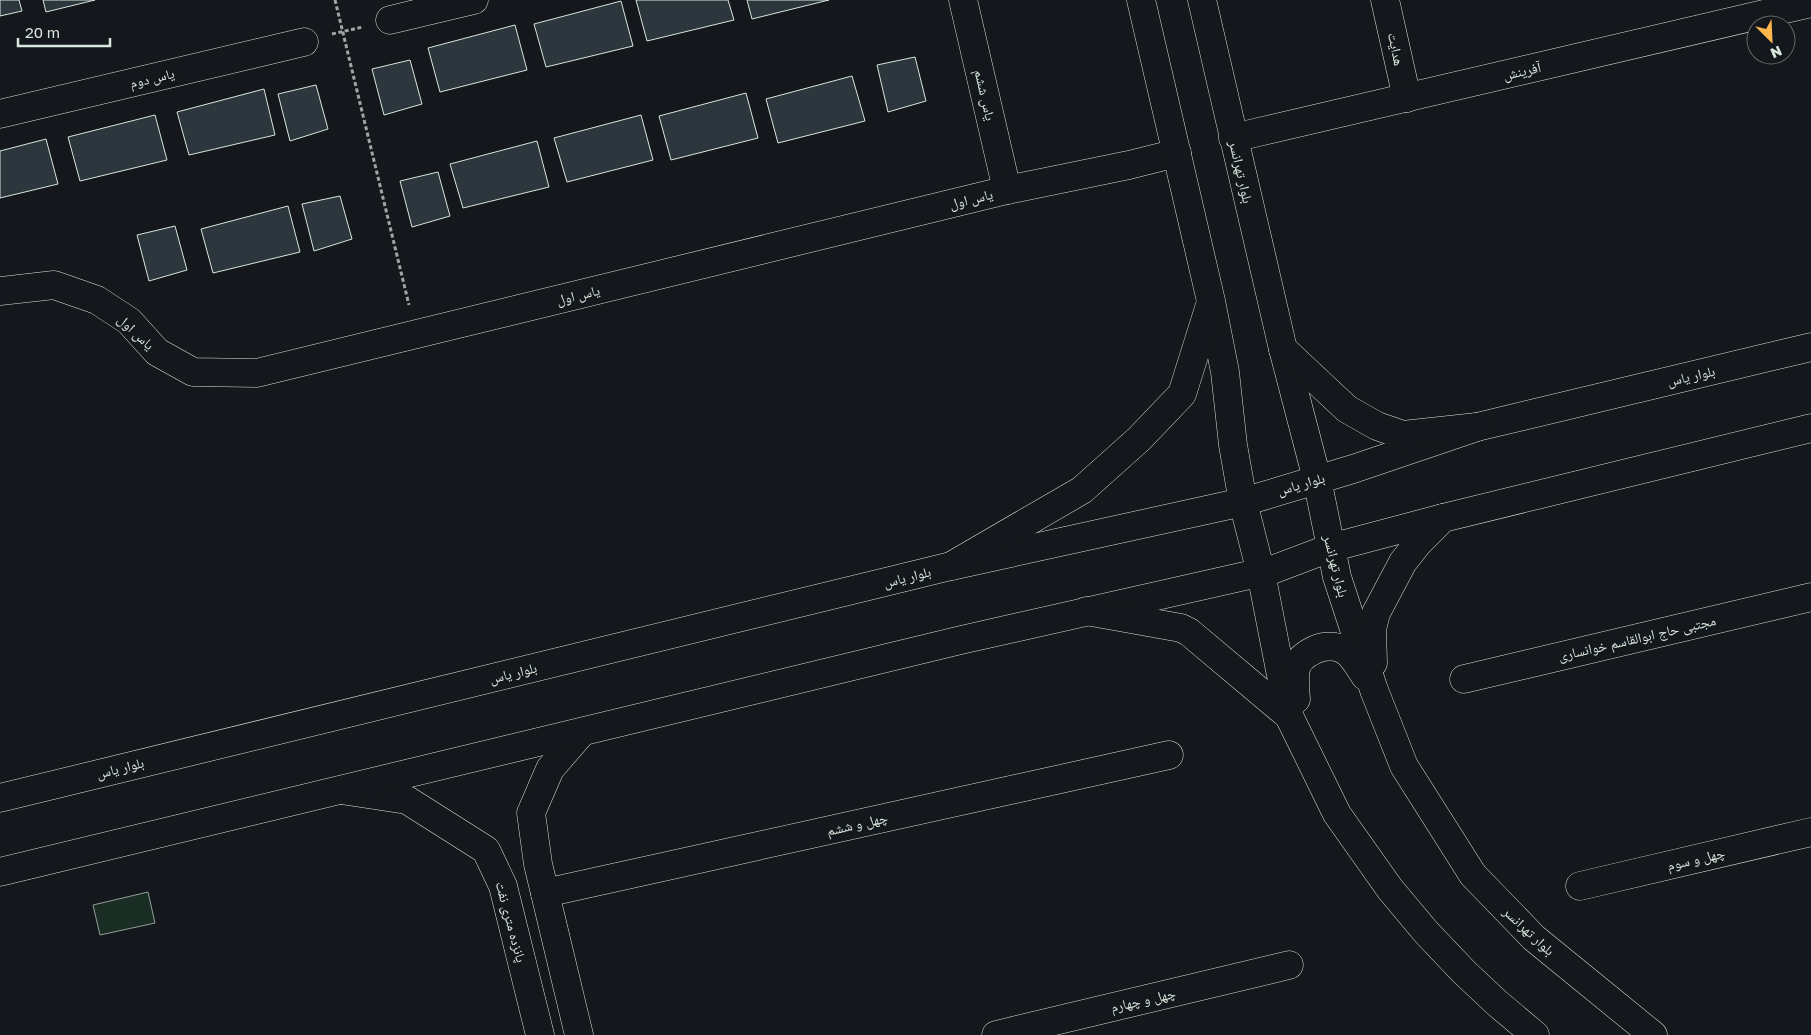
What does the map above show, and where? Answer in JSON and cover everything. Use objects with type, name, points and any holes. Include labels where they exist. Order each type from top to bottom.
[{"type":"main road","points":[[390,20],[474,0]]},
{"type":"main road","name":"یاس ششم","points":[[963,0],[1007,190]]},
{"type":"main road","points":[[1142,0],[1211,301],[1225,372],[1243,502],[1261,573],[1289,716],[1337,814],[1390,889],[1426,932],[1464,972],[1535,1035]]},
{"type":"main road","name":"بلوار تهرانسر","points":[[1202,0],[1283,350],[1317,479],[1337,577],[1374,690],[1404,766],[1473,875],[1534,938],[1653,1035]]},
{"type":"main road","name":"هدایت","points":[[1385,0],[1406,98]]},
{"type":"main road","name":"آفرینش","points":[[1233,138],[1811,3]]},
{"type":"main road","name":"یاس دوم","points":[[0,114],[304,42]]},
{"type":"main road","name":"یاس اول","points":[[0,291],[54,285],[97,300],[129,320],[157,352],[193,372],[257,373],[1007,190],[1129,165],[1177,153]]},
{"type":"main road","points":[[951,566],[1082,490],[1145,432],[1182,394],[1211,301]]},
{"type":"main road","name":"بلوار یاس","points":[[0,798],[951,566],[1243,502],[1353,469],[1477,427],[1811,347]]},
{"type":"main road","points":[[1283,350],[1347,409],[1377,426],[1403,435],[1477,427]]},
{"type":"main road","points":[[0,872],[1086,611],[1261,573],[1282,567],[1330,548],[1443,518],[1811,428]]},
{"type":"main road","points":[[1374,690],[1372,629],[1376,614],[1403,562],[1418,543],[1443,518]]},
{"type":"main road","name":"مجتبی حاج ابوالقاسم خوانساری","points":[[1464,679],[1811,597]]},
{"type":"main road","points":[[1086,611],[1181,628],[1189,632],[1289,716]]},
{"type":"main road","points":[[1303,746],[1294,675],[1298,663],[1306,654],[1326,646],[1342,649],[1351,656],[1374,690]]},
{"type":"main road","points":[[579,1035],[538,864],[530,813],[550,769],[582,732]]},
{"type":"main road","name":"چهل و ششم","points":[[507,903],[1170,755]]},
{"type":"main road","name":"پانزده متری نفت","points":[[341,790],[407,800],[486,850],[503,886],[540,1035]]},
{"type":"main road","name":"چهل و سوم","points":[[1580,886],[1811,832]]},
{"type":"main road","name":"چهل و چهارم","points":[[996,1035],[1289,965]]},
{"type":"path","points":[[336,0],[416,335]]},
{"type":"green space","points":[[148,892],[155,923],[100,935],[93,905]]},
{"type":"building","points":[[0,0],[19,0],[22,11],[0,16]]},
{"type":"building","points":[[43,0],[95,0],[46,12]]},
{"type":"building","points":[[636,0],[728,0],[734,20],[647,41]]},
{"type":"building","points":[[747,0],[829,0],[752,19]]},
{"type":"building","points":[[621,1],[633,46],[546,67],[534,24]]},
{"type":"building","points":[[515,25],[527,70],[440,92],[428,48]]},
{"type":"building","points":[[915,57],[926,101],[888,112],[877,65]]},
{"type":"building","points":[[410,60],[422,104],[384,115],[372,69]]},
{"type":"building","points":[[852,76],[865,121],[778,143],[766,99]]},
{"type":"building","points":[[316,85],[328,129],[290,141],[278,94]]},
{"type":"building","points":[[264,89],[275,135],[189,155],[177,112]]},
{"type":"building","points":[[746,93],[758,138],[671,160],[659,116]]},
{"type":"building","points":[[155,115],[167,160],[80,181],[68,137]]},
{"type":"building","points":[[641,115],[653,160],[567,182],[554,138]]},
{"type":"building","points":[[46,139],[58,184],[0,198],[0,151]]},
{"type":"building","points":[[537,141],[549,187],[463,208],[450,164]]},
{"type":"building","points":[[438,172],[450,216],[412,227],[400,181]]},
{"type":"building","points":[[340,196],[352,239],[314,251],[302,204]]},
{"type":"building","points":[[288,206],[300,252],[213,273],[201,229]]},
{"type":"building","points":[[175,226],[187,270],[149,281],[137,235]]}]
